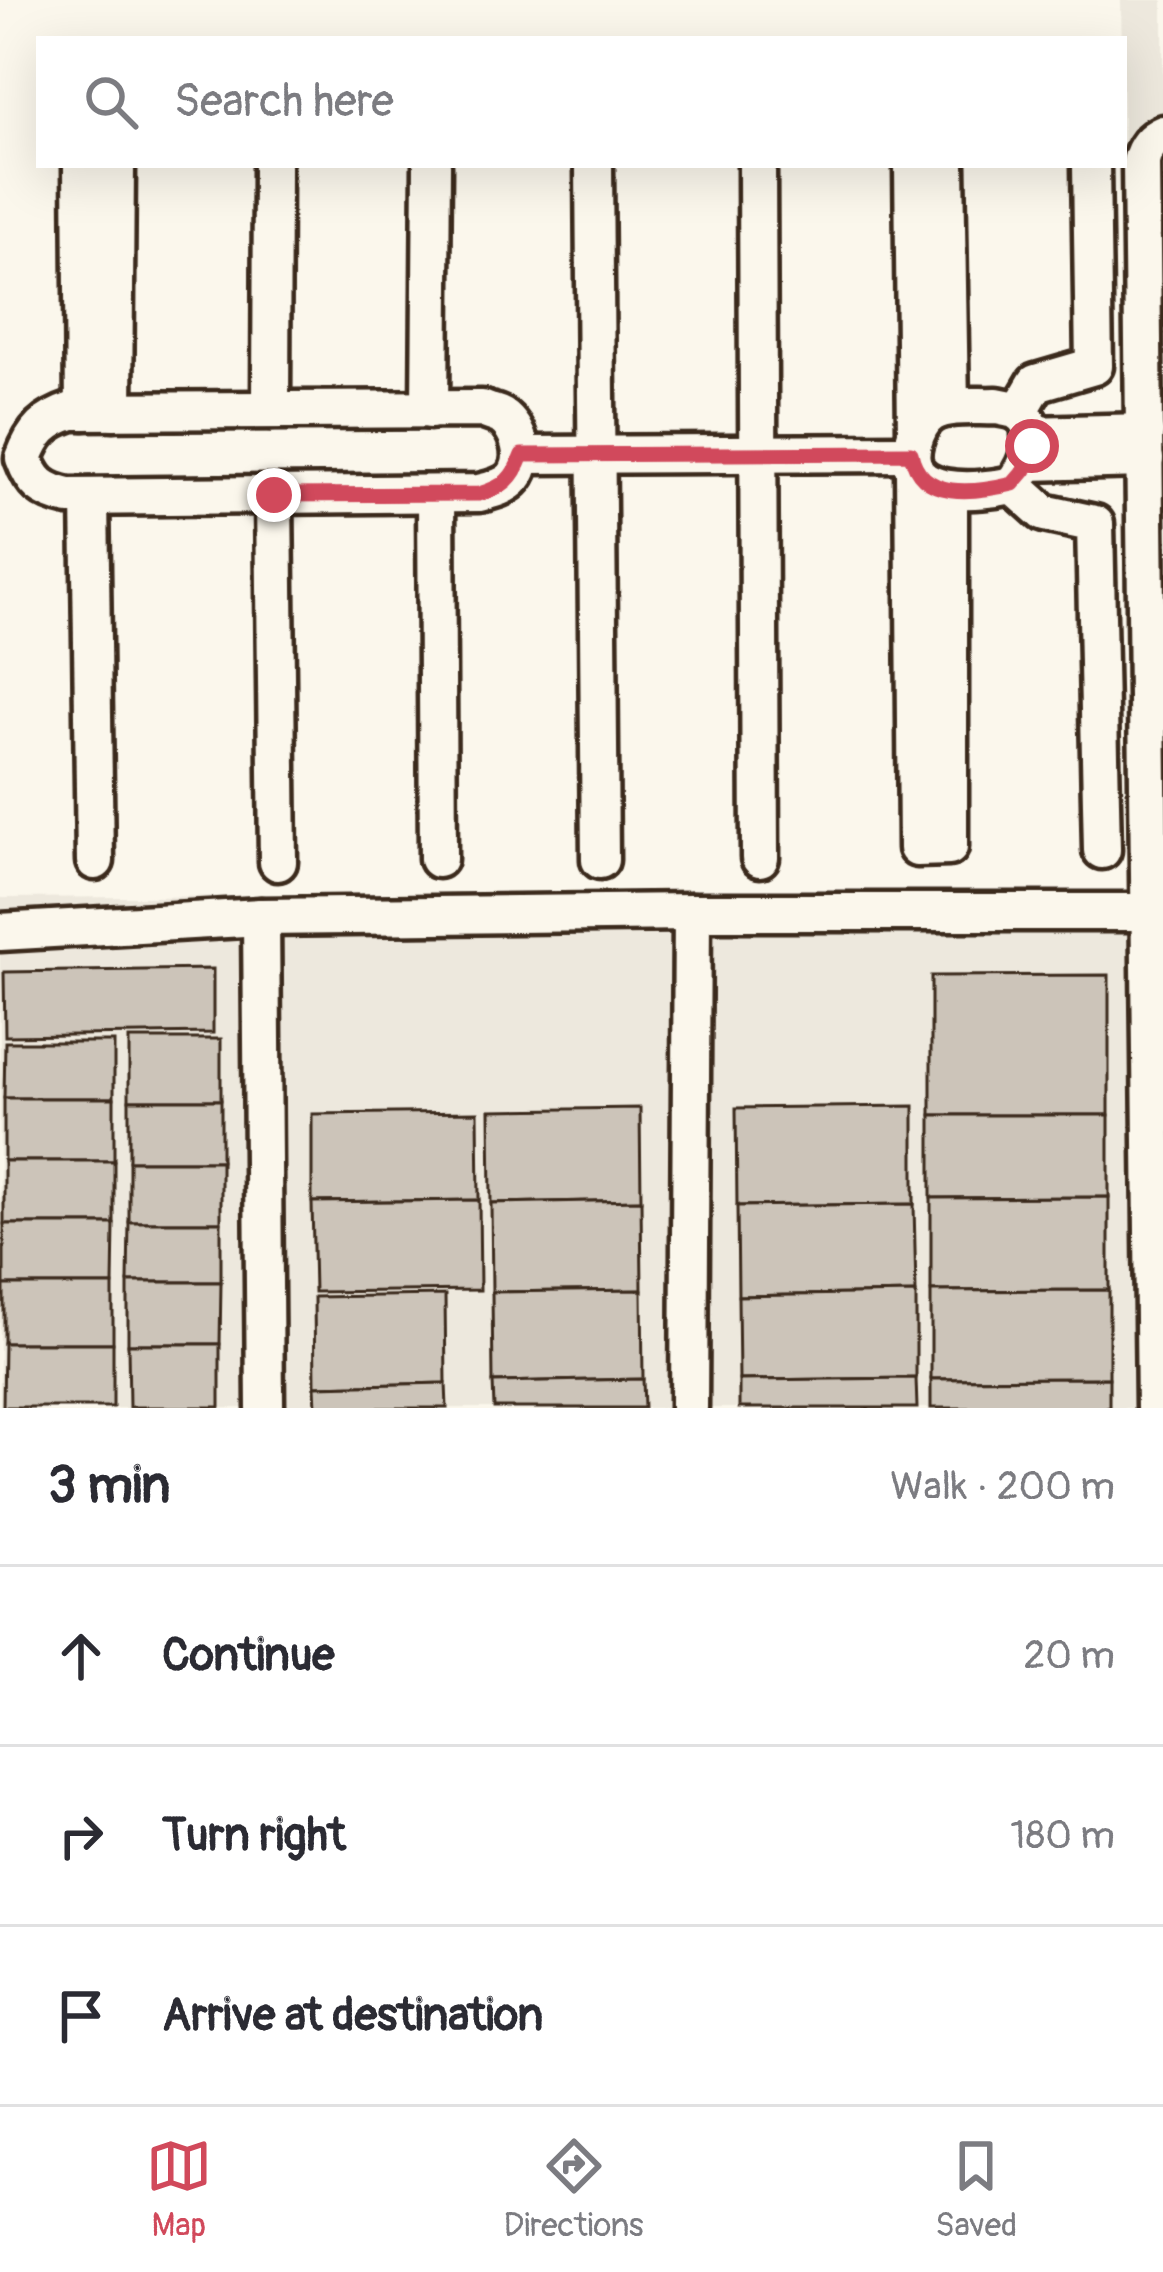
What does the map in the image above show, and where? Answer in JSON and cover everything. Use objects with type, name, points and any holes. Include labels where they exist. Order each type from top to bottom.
[{"type":"street","points":[[1155,1408],[1141,162],[1158,146]]},
{"type":"street","points":[[82,168],[99,411]]},
{"type":"street","points":[[99,411],[116,168]]},
{"type":"street","points":[[271,410],[272,168]]},
{"type":"street","points":[[430,410],[432,168]]},
{"type":"street","points":[[594,168],[600,860]]},
{"type":"street","points":[[757,168],[760,858]]},
{"type":"street","points":[[913,168],[917,848],[949,847],[949,490]]},
{"type":"street","points":[[946,168],[950,407]]},
{"type":"street","points":[[1091,168],[1094,366],[1036,383],[1023,448],[974,491],[949,490],[926,482],[914,451],[929,414],[950,407],[997,406],[1023,448],[1044,513],[1095,524],[1102,850]]},
{"type":"street","points":[[482,409],[503,417],[515,431],[522,455],[514,476],[479,494],[90,497],[46,491],[12,458],[47,419],[72,411],[99,411],[482,409]]},
{"type":"street","points":[[1023,448],[1145,446]]},
{"type":"street","points":[[522,455],[914,451]]},
{"type":"street","points":[[436,494],[439,860]]},
{"type":"street","points":[[274,495],[278,862]]},
{"type":"street","points":[[90,497],[94,861]]},
{"type":"street","points":[[689,1408],[692,912]]},
{"type":"street","points":[[0,932],[261,917],[1151,912]]},
{"type":"street","points":[[261,917],[265,1408]]},
{"type":"shaded area","points":[[1121,0],[1163,0],[1163,1408],[0,1408],[0,898],[1137,890],[1124,168],[1127,36],[1122,36]]},
{"type":"building","points":[[213,969],[213,1033],[5,1036],[4,972]]},
{"type":"building","points":[[1109,975],[1109,1115],[931,1115],[931,976]]},
{"type":"building","points":[[129,1039],[221,1039],[221,1100],[129,1100]]},
{"type":"building","points":[[5,1042],[114,1042],[114,1098],[4,1098]]},
{"type":"building","points":[[4,1098],[114,1098],[114,1161],[4,1161]]},
{"type":"building","points":[[129,1100],[221,1100],[221,1161],[129,1161]]},
{"type":"building","points":[[914,1106],[914,1204],[737,1206],[736,1108]]},
{"type":"building","points":[[640,1108],[641,1200],[491,1203],[490,1110]]},
{"type":"building","points":[[478,1112],[479,1200],[312,1202],[312,1114]]},
{"type":"building","points":[[931,1115],[1109,1115],[1109,1197],[931,1198]]},
{"type":"building","points":[[4,1161],[114,1161],[114,1224],[4,1224]]},
{"type":"building","points":[[129,1161],[221,1161],[221,1222],[129,1222]]},
{"type":"building","points":[[1109,1197],[1109,1290],[931,1291],[931,1198]]},
{"type":"building","points":[[479,1200],[480,1290],[314,1292],[312,1202]]},
{"type":"building","points":[[641,1200],[642,1290],[492,1292],[491,1203]]},
{"type":"building","points":[[914,1204],[916,1293],[738,1296],[737,1206]]},
{"type":"building","points":[[129,1222],[221,1222],[221,1282],[128,1282]]},
{"type":"building","points":[[4,1224],[114,1224],[113,1285],[4,1285]]},
{"type":"building","points":[[128,1282],[221,1282],[220,1344],[128,1344]]},
{"type":"building","points":[[4,1285],[113,1285],[113,1343],[4,1343]]},
{"type":"building","points":[[642,1290],[643,1379],[493,1382],[492,1292]]},
{"type":"building","points":[[1109,1290],[1109,1378],[931,1379],[931,1291]]},
{"type":"building","points":[[916,1293],[916,1378],[739,1380],[738,1296]]},
{"type":"building","points":[[445,1295],[446,1383],[315,1386],[314,1297]]},
{"type":"building","points":[[4,1343],[113,1343],[113,1407],[3,1407]]},
{"type":"building","points":[[128,1344],[220,1344],[220,1407],[129,1407]]},
{"type":"building","points":[[916,1378],[917,1408],[739,1408],[739,1380]]},
{"type":"building","points":[[1109,1378],[1109,1408],[931,1408],[931,1379]]},
{"type":"building","points":[[643,1379],[644,1408],[494,1408],[493,1382]]},
{"type":"building","points":[[446,1383],[447,1408],[316,1408],[315,1386]]},
{"type":"route","points":[[274,495],[479,494],[514,476],[522,455],[596,454],[911,453],[914,468],[926,482],[949,490],[974,491],[1013,484],[1025,470],[1032,446]]}]
